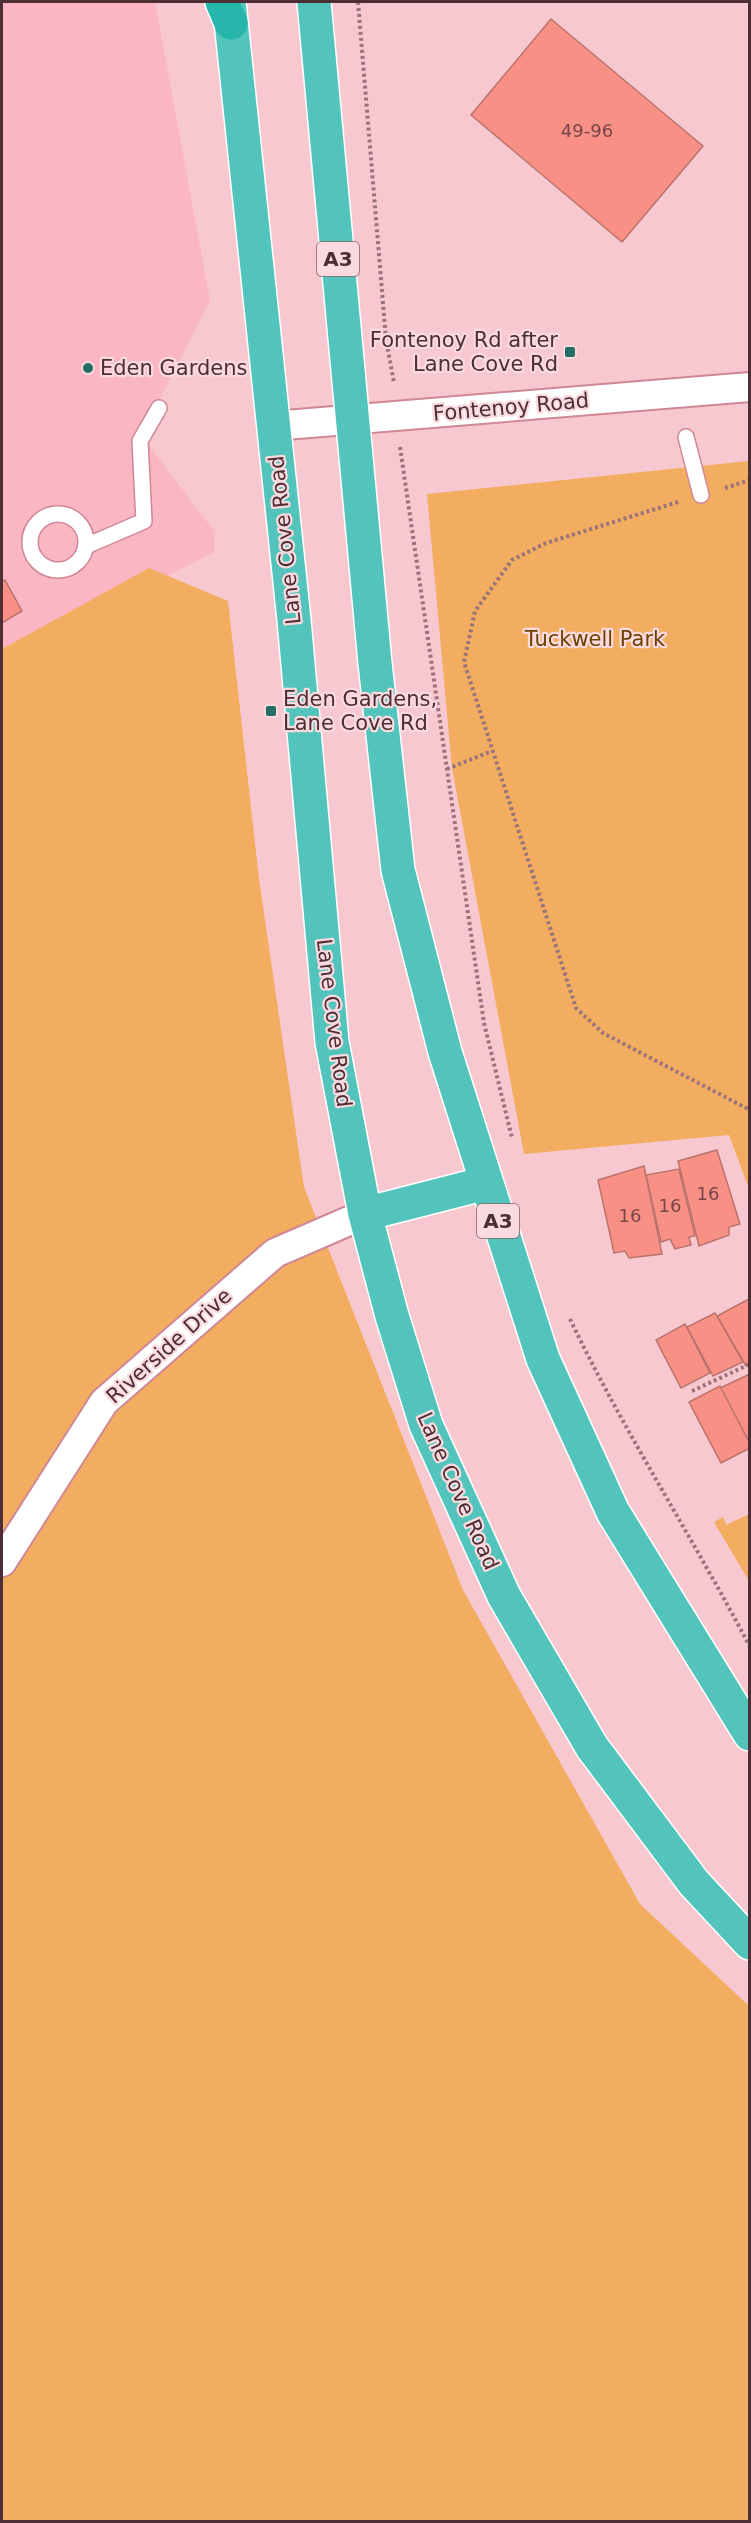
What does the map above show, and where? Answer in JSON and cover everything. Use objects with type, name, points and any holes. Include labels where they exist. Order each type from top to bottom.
[{"type":"highway","name":"A3","points":[[314,2],[352,420],[398,870],[445,1052],[543,1359],[613,1512],[750,1734]]},
{"type":"highway","name":"Lane Cove Road","points":[[227,9],[273,426],[332,1042],[365,1214],[392,1316],[426,1425],[504,1596],[592,1747],[694,1883],[750,1943]]},
{"type":"highway","points":[[365,1214],[486,1183]]},
{"type":"street","name":"Fontenoy Road","points":[[273,426],[750,387]]},
{"type":"street","name":"Riverside Drive","points":[[2,1562],[104,1402],[275,1253],[365,1214]]},
{"type":"lane","points":[[86,546],[144,521],[140,441],[159,408]]},
{"type":"lane","points":[[686,437],[701,495]]},
{"type":"path","points":[[358,2],[386,339],[393,370],[402,472],[484,1023],[515,1150]]},
{"type":"path","points":[[750,480],[546,543],[513,560],[474,611],[464,662],[576,1008],[603,1033],[750,1110]]},
{"type":"path","points":[[447,769],[492,751]]},
{"type":"path","points":[[567,1313],[606,1395],[705,1560],[750,1647]]},
{"type":"path","points":[[692,1390],[750,1364]]},
{"type":"shaded area","name":"Eden Gardens","points":[[2,2],[155,2],[210,301],[141,435],[214,531],[214,552],[2,660]]},
{"type":"green space","name":"Tuckwell Park","points":[[749,461],[749,1189],[729,1135],[524,1154],[452,768],[427,494]]},
{"type":"green space","points":[[149,568],[228,601],[259,879],[304,1187],[463,1590],[640,1904],[749,2006],[749,2521],[2,2522],[2,649]]},
{"type":"green space","points":[[749,1514],[749,1581],[714,1522],[723,1517],[726,1525]]},
{"type":"building","points":[[551,19],[703,146],[622,242],[471,115]]},
{"type":"building","points":[[5,580],[22,611],[2,623],[2,582]]},
{"type":"building","points":[[717,1150],[740,1224],[729,1227],[729,1235],[699,1246],[678,1161]]},
{"type":"building","points":[[644,1166],[662,1254],[629,1258],[625,1251],[614,1253],[598,1180]]},
{"type":"building","points":[[679,1169],[695,1236],[689,1237],[691,1245],[675,1249],[670,1239],[661,1242],[646,1175]]},
{"type":"building","points":[[749,1299],[750,1364],[746,1366],[717,1316]]},
{"type":"building","points":[[715,1313],[743,1362],[713,1376],[687,1327]]},
{"type":"building","points":[[685,1324],[710,1373],[681,1388],[656,1340]]},
{"type":"building","points":[[750,1374],[750,1444],[720,1388]]},
{"type":"building","points":[[720,1386],[750,1444],[750,1448],[721,1463],[689,1402]]},
{"type":"place","name":"Fontenoy Rd after Lane Cove Rd","points":[[570,352]]},
{"type":"place","name":"Eden Gardens","points":[[88,368]]},
{"type":"place","name":"Eden Gardens, Lane Cove Rd","points":[[271,711]]}]
